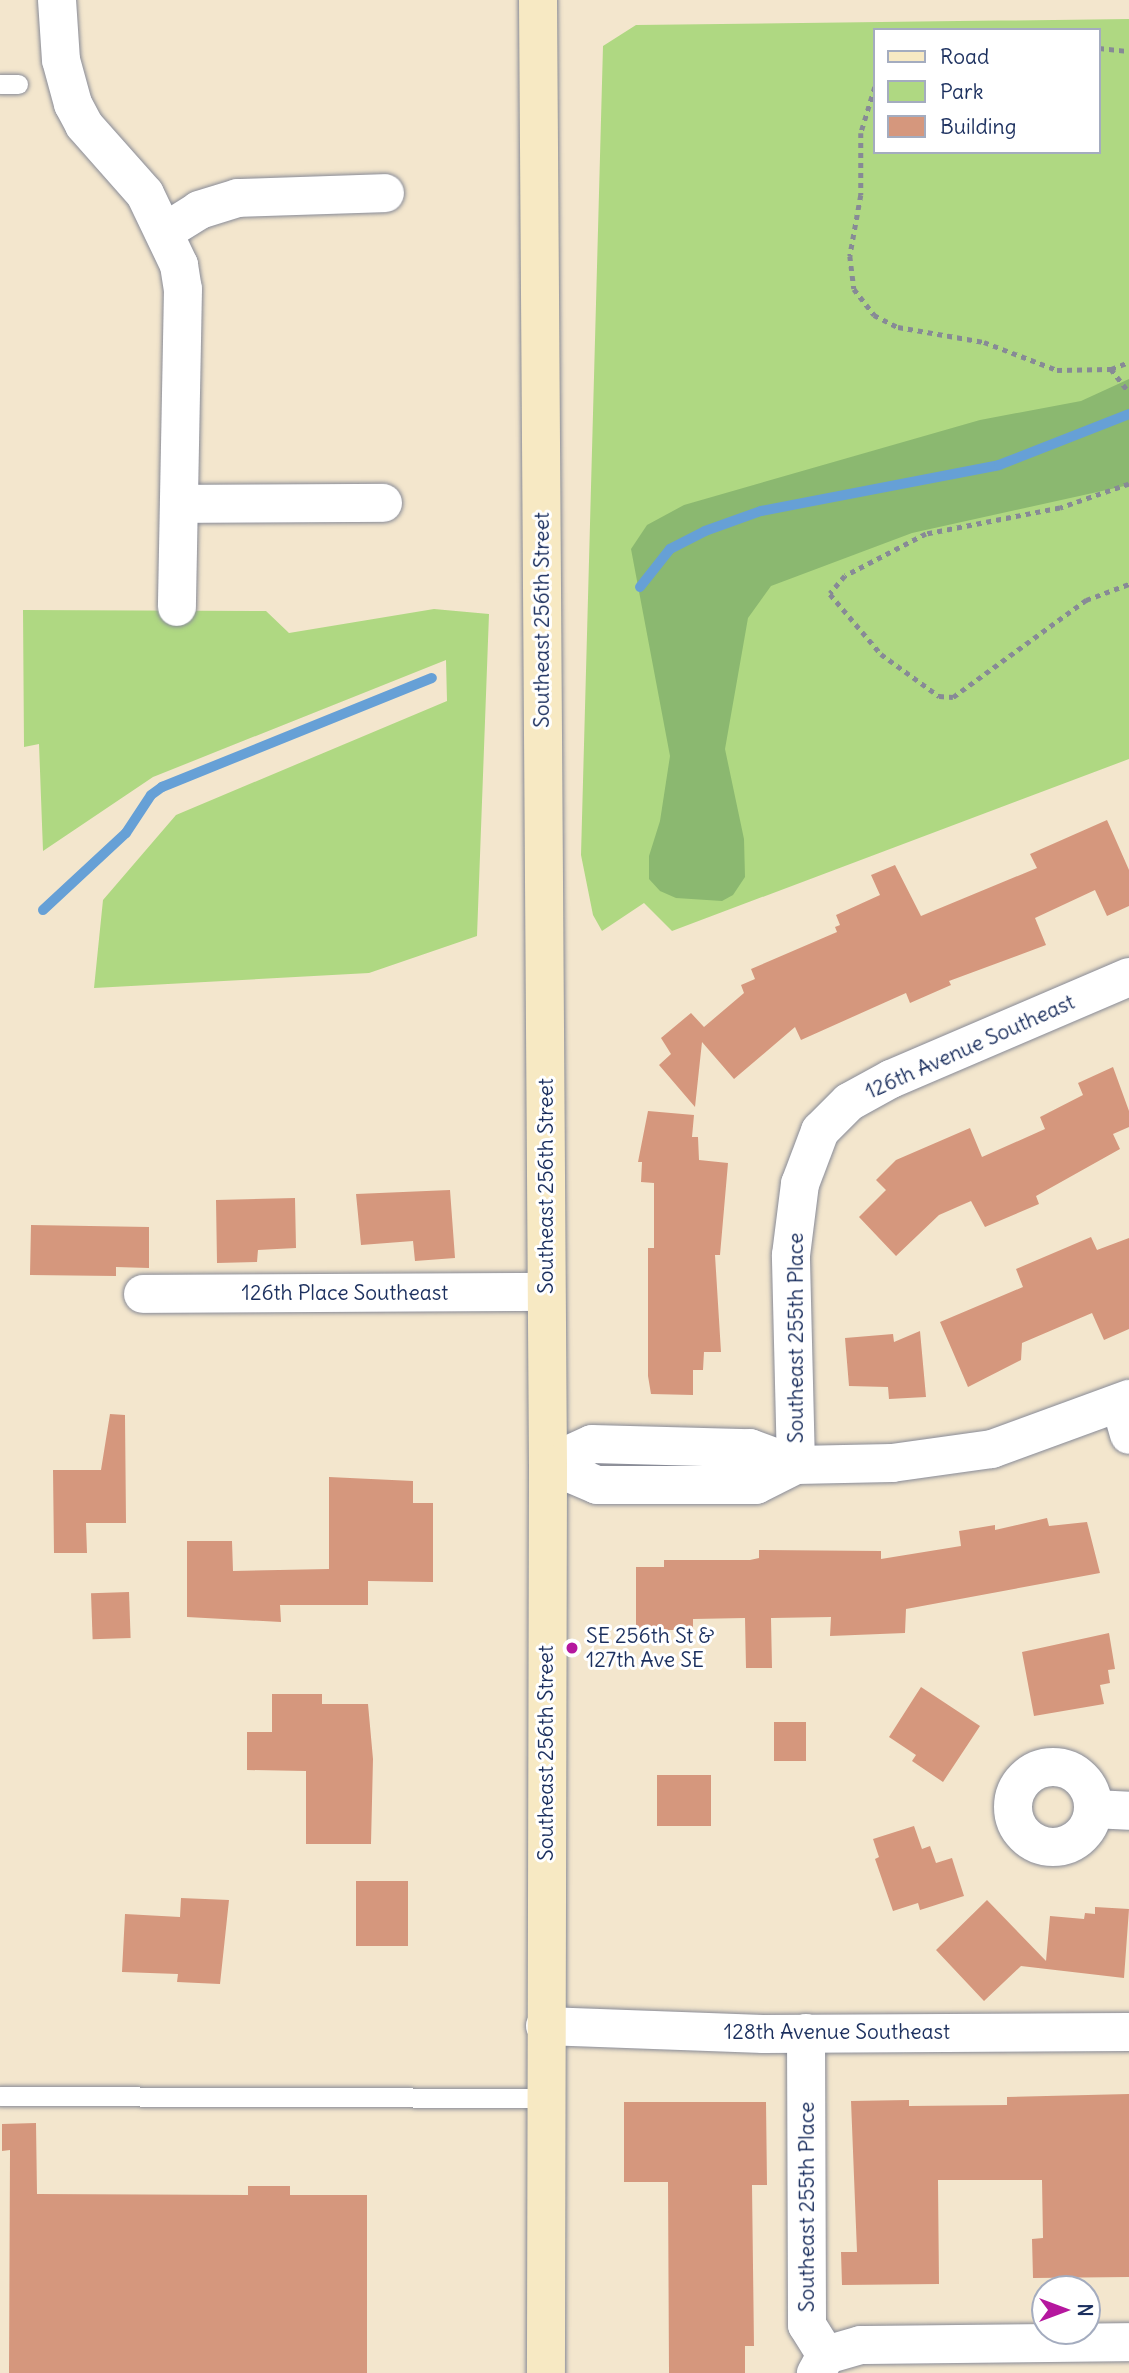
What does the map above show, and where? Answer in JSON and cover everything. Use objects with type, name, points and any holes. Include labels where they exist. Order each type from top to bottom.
[{"type":"main road","name":"Southeast 256th Street","points":[[538,0],[548,1464],[545,2026],[547,2373]]},
{"type":"street","points":[[57,0],[61,60],[73,104],[84,125],[145,194],[166,231],[183,289],[177,607]]},
{"type":"street","points":[[166,231],[199,210],[238,198],[385,193]]},
{"type":"street","points":[[179,504],[383,503]]},
{"type":"street","name":"126th Avenue Southeast","points":[[820,1130],[849,1102],[891,1079],[1129,976]]},
{"type":"street","name":"Southeast 255th Place","points":[[796,1465],[791,1255],[800,1184],[820,1130]]},
{"type":"street","name":"126th Place Southeast","points":[[143,1294],[546,1292]]},
{"type":"street","points":[[548,1464],[592,1444],[750,1448],[796,1465],[892,1463],[992,1449],[1126,1412]]},
{"type":"street","name":"128th Avenue Southeast","points":[[545,2026],[806,2033],[1129,2032]]},
{"type":"street","name":"Southeast 255th Place","points":[[806,2033],[807,2325],[821,2364]]},
{"type":"street","points":[[821,2364],[861,2345],[1129,2342]]},
{"type":"lane","points":[[0,2096],[545,2098]]},
{"type":"path","points":[[1101,48],[1129,51]]},
{"type":"path","points":[[874,90],[861,133],[861,195],[850,256],[854,289],[874,315],[898,327],[984,342],[1057,370],[1111,369],[1129,362]]},
{"type":"path","points":[[1111,369],[1129,392]]},
{"type":"path","points":[[1129,484],[1060,508],[926,534],[845,576],[830,594],[881,654],[939,696],[953,697],[1086,600],[1129,584]]},
{"type":"green space","points":[[1129,19],[1129,759],[672,931],[644,903],[602,931],[593,915],[581,855],[603,46],[636,25]]},
{"type":"green space","points":[[1129,379],[1129,485],[912,533],[771,586],[748,618],[725,749],[744,839],[745,877],[733,895],[722,901],[676,898],[660,891],[649,879],[649,856],[660,821],[670,756],[631,549],[647,525],[684,505],[980,420],[1081,401]]},
{"type":"green space","points":[[434,609],[489,614],[477,936],[369,973],[94,988],[103,900],[176,815],[447,701],[446,660],[153,777],[43,851],[39,744],[24,747],[23,610],[266,611],[289,633]]},
{"type":"building","points":[[1107,820],[1129,870],[1129,906],[1107,916],[1095,890],[1035,918],[1046,945],[949,981],[951,985],[910,1003],[906,993],[801,1040],[795,1027],[734,1079],[702,1042],[695,1107],[659,1065],[671,1054],[661,1038],[691,1013],[704,1027],[744,993],[741,985],[755,979],[751,969],[837,932],[835,927],[840,925],[836,915],[880,895],[871,875],[895,865],[921,916],[1037,868],[1030,854]]},
{"type":"building","points":[[1113,1067],[1129,1111],[1129,1127],[1113,1134],[1120,1149],[1036,1196],[1039,1204],[985,1227],[971,1201],[939,1215],[896,1256],[859,1217],[886,1190],[876,1180],[896,1160],[970,1128],[982,1157],[1045,1129],[1040,1117],[1083,1095],[1078,1083]]},
{"type":"building","points":[[648,1111],[694,1115],[692,1137],[698,1137],[699,1160],[728,1163],[720,1255],[715,1255],[721,1352],[704,1352],[703,1370],[693,1370],[693,1395],[651,1394],[648,1376],[648,1248],[654,1248],[654,1183],[641,1182],[642,1162],[638,1162]]},
{"type":"building","points":[[450,1190],[455,1258],[415,1261],[413,1241],[361,1245],[356,1194]]},
{"type":"building","points":[[295,1198],[296,1248],[258,1250],[257,1262],[217,1263],[216,1200]]},
{"type":"building","points":[[31,1225],[149,1227],[149,1268],[116,1267],[116,1276],[30,1275]]},
{"type":"building","points":[[1091,1237],[1097,1250],[1129,1238],[1129,1329],[1104,1340],[1092,1313],[1022,1343],[1021,1360],[968,1387],[940,1322],[1023,1287],[1016,1269]]},
{"type":"building","points":[[920,1331],[926,1397],[889,1399],[888,1387],[849,1386],[845,1338],[893,1334],[894,1342]]},
{"type":"building","points":[[110,1414],[125,1415],[126,1523],[86,1523],[87,1553],[54,1553],[53,1470],[101,1470]]},
{"type":"building","points":[[329,1477],[413,1481],[413,1503],[433,1503],[433,1582],[368,1581],[368,1605],[280,1605],[281,1622],[187,1617],[187,1541],[232,1541],[233,1571],[329,1569]]},
{"type":"building","points":[[1047,1518],[1049,1526],[1087,1522],[1100,1573],[906,1609],[905,1633],[830,1636],[831,1617],[771,1618],[772,1668],[746,1668],[745,1618],[693,1619],[693,1630],[636,1630],[636,1567],[664,1567],[664,1560],[750,1560],[759,1558],[759,1550],[881,1551],[881,1559],[961,1546],[959,1531],[995,1525],[995,1530]]},
{"type":"building","points":[[129,1592],[131,1638],[93,1639],[91,1593]]},
{"type":"building","points":[[1109,1633],[1115,1669],[1108,1670],[1110,1683],[1100,1685],[1104,1704],[1034,1716],[1022,1652]]},
{"type":"building","points":[[921,1687],[980,1726],[943,1782],[912,1761],[916,1755],[889,1737]]},
{"type":"building","points":[[272,1694],[322,1694],[322,1704],[368,1704],[373,1759],[371,1844],[306,1844],[306,1771],[247,1770],[247,1732],[272,1732]]},
{"type":"building","points":[[774,1722],[806,1722],[806,1761],[774,1761]]},
{"type":"building","points":[[657,1775],[711,1775],[711,1826],[657,1826]]},
{"type":"building","points":[[914,1826],[922,1849],[930,1846],[936,1863],[952,1858],[964,1896],[920,1910],[918,1903],[893,1911],[875,1859],[879,1857],[873,1839]]},
{"type":"building","points":[[356,1881],[408,1881],[408,1946],[356,1946]]},
{"type":"building","points":[[181,1898],[229,1900],[220,1984],[177,1982],[178,1974],[122,1972],[125,1914],[180,1917]]},
{"type":"building","points":[[987,1900],[1046,1961],[1050,1916],[1084,1919],[1085,1913],[1095,1914],[1095,1907],[1129,1909],[1124,1978],[1021,1966],[984,2001],[936,1950]]},
{"type":"building","points":[[1129,2094],[1129,2277],[1033,2275],[1032,2239],[1043,2238],[1042,2180],[938,2180],[939,2284],[842,2285],[841,2252],[857,2252],[851,2101],[909,2100],[909,2106],[1007,2105],[1007,2097]]},
{"type":"building","points":[[624,2102],[766,2102],[767,2185],[752,2185],[754,2346],[745,2346],[745,2373],[669,2373],[668,2182],[624,2182]]},
{"type":"building","points":[[36,2123],[37,2194],[248,2195],[248,2186],[290,2186],[290,2195],[367,2195],[367,2373],[9,2373],[10,2150],[2,2151],[2,2124]]},
{"type":"waterway","points":[[640,587],[670,549],[705,531],[761,511],[999,465],[1129,414]]},
{"type":"waterway","points":[[43,910],[126,833],[151,795],[162,787],[432,678]]},
{"type":"place","name":"SE 256th St & 127th Ave SE","points":[[572,1648]]}]
